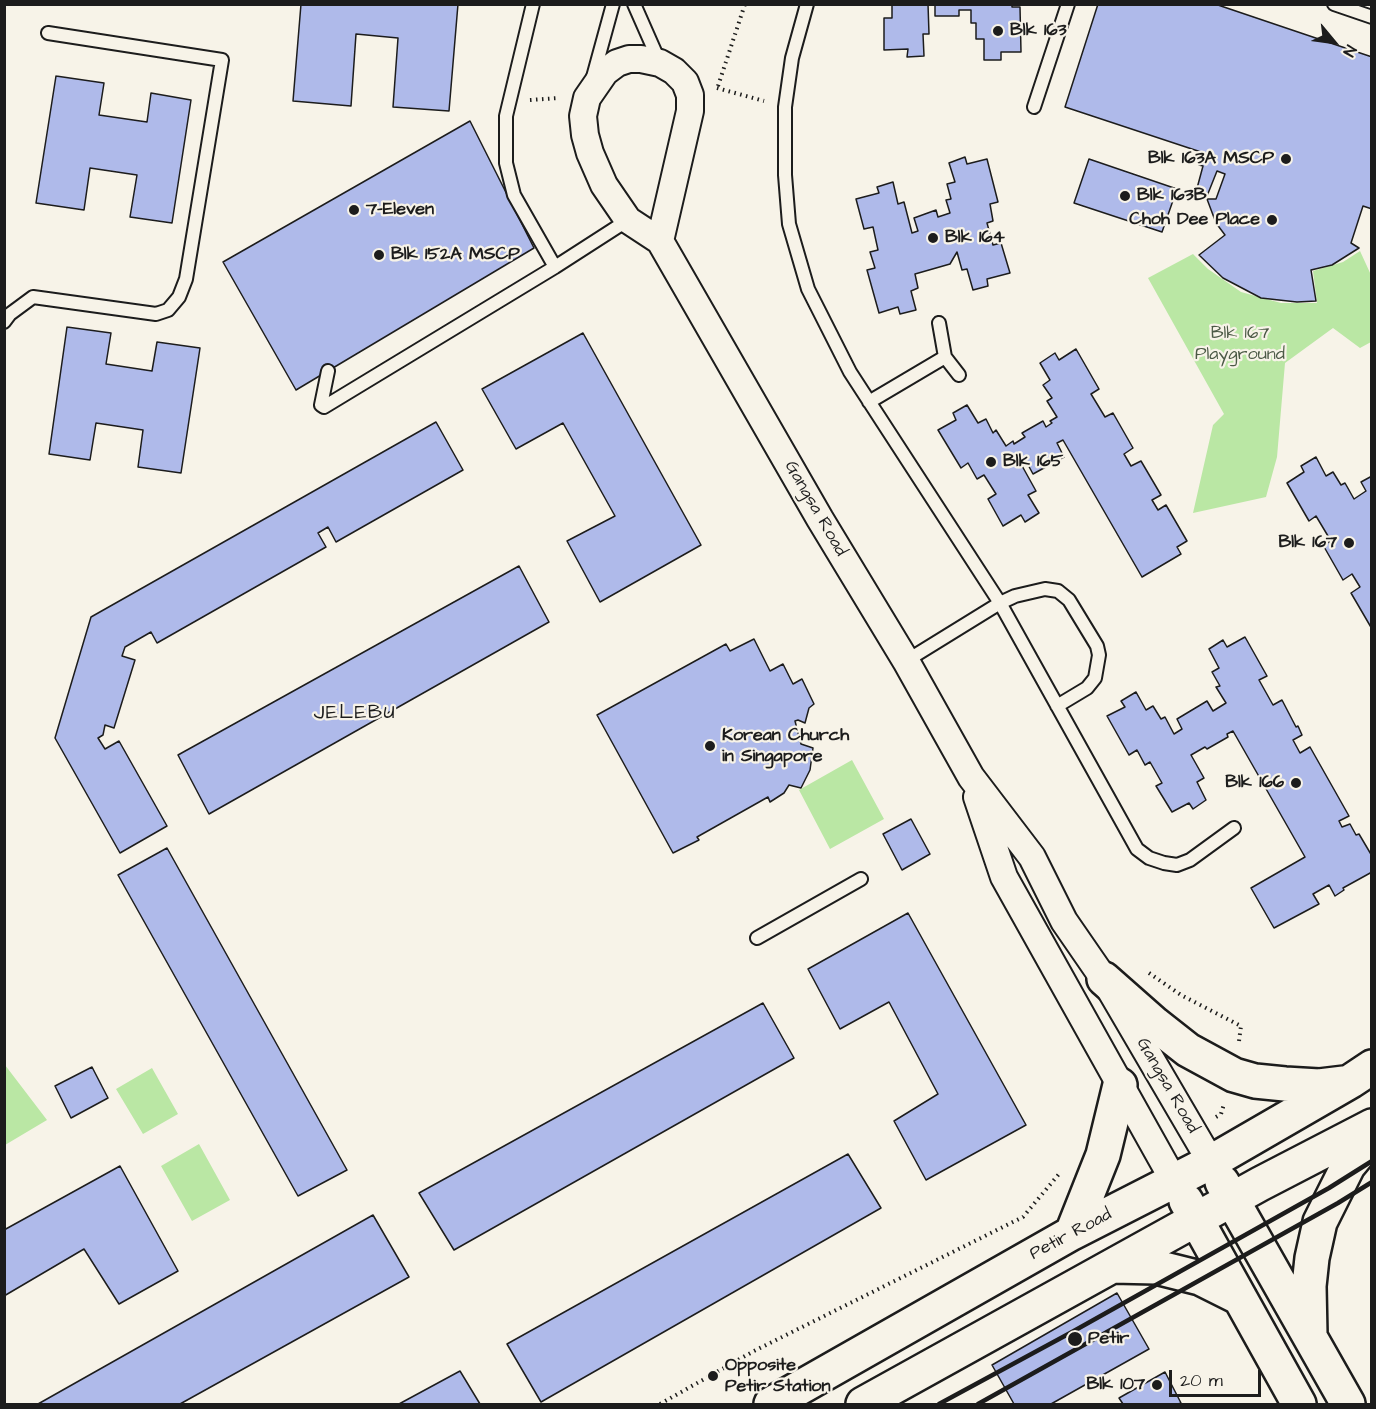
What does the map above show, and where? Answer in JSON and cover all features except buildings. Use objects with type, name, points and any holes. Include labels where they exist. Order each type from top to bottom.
[{"type":"main road","points":[[1104,979],[1188,1050],[1234,1075],[1255,1081],[1319,1086],[1361,1074]]},
{"type":"main road","name":"Petir Road","points":[[771,1404],[1072,1233],[1211,1162],[1361,1074]]},
{"type":"main road","points":[[1072,1233],[1103,1155],[1120,1084]]},
{"type":"main road","points":[[862,1404],[1371,1126]]},
{"type":"main road","points":[[1311,1339],[1309,1286],[1320,1222],[1348,1166],[1371,1137]]},
{"type":"main road","name":"Gangsa Road","points":[[1211,1162],[1347,1404]]},
{"type":"main road","name":"Gangsa Road","points":[[1174,1181],[1299,1404]]},
{"type":"main road","points":[[1112,1266],[1156,1267],[1190,1275],[1240,1298]]},
{"type":"street","name":"Gangsa Road","points":[[660,241],[690,111],[690,95],[685,82],[674,71],[660,63],[629,59],[617,63],[596,83],[587,98],[583,116],[590,153],[604,185],[628,220],[660,241],[820,519],[906,661],[971,777],[1032,857],[1064,921],[1104,979],[1211,1162]]},
{"type":"street","name":"Gangsa Road","points":[[971,777],[1004,877],[1174,1181]]},
{"type":"lane","points":[[532,4],[506,116],[506,162],[514,195],[555,267]]},
{"type":"lane","points":[[587,98],[613,4]]},
{"type":"lane","points":[[634,4],[660,63]]},
{"type":"lane","points":[[807,4],[792,58],[785,107],[785,166],[789,224],[808,289],[850,372],[1000,603],[1137,849],[1149,858],[1177,865],[1190,860],[1234,828]]},
{"type":"lane","points":[[1034,106],[1068,4]]},
{"type":"lane","points":[[1334,4],[1371,17]]},
{"type":"lane","points":[[4,322],[10,314],[33,297],[156,314],[168,310],[179,297],[186,279],[222,60],[48,33]]},
{"type":"lane","points":[[328,371],[321,405],[324,407],[628,220]]},
{"type":"lane","points":[[939,323],[945,357],[959,375]]},
{"type":"lane","points":[[869,402],[945,357]]},
{"type":"lane","points":[[906,661],[1000,603],[1031,591],[1045,589],[1058,591],[1069,600],[1097,645],[1100,655],[1095,678],[1087,688],[1057,706]]},
{"type":"lane","points":[[757,938],[861,879]]},
{"type":"path","points":[[714,99],[745,4]]},
{"type":"path","points":[[717,88],[759,99]]},
{"type":"path","points":[[1143,968],[1181,995],[1241,1026]]},
{"type":"path","points":[[660,1404],[754,1351],[1023,1217],[1065,1166]]},
{"type":"green space","name":"Blk 167 Playground","points":[[1360,251],[1371,275],[1371,342],[1360,348],[1333,328],[1285,363],[1277,457],[1266,497],[1193,513],[1213,425],[1224,414],[1148,278],[1193,254],[1208,269],[1241,292],[1281,303],[1317,303],[1313,271],[1343,262]]},
{"type":"green space","points":[[852,760],[884,819],[830,849],[799,790]]},
{"type":"green space","points":[[5,1065],[47,1120],[4,1145]]},
{"type":"green space","points":[[152,1068],[178,1114],[143,1134],[116,1089]]},
{"type":"green space","points":[[199,1144],[230,1200],[192,1221],[161,1166]]},
{"type":"railway","points":[[939,1404],[1329,1188],[1372,1161]]},
{"type":"railway","points":[[978,1404],[1372,1182]]},
{"type":"place","name":"Blk 163","points":[[998,31]]},
{"type":"place","name":"Blk 163A MSCP","points":[[1286,159]]},
{"type":"place","name":"Blk 163B","points":[[1125,196]]},
{"type":"place","name":"7-Eleven","points":[[354,210]]},
{"type":"place","name":"Choh Dee Place","points":[[1272,220]]},
{"type":"place","name":"Blk 164","points":[[933,238]]},
{"type":"place","name":"Blk 152A MSCP","points":[[379,255]]},
{"type":"place","name":"Blk 165","points":[[991,462]]},
{"type":"place","name":"Blk 167","points":[[1349,543]]},
{"type":"place","name":"Korean Church in Singapore","points":[[710,746]]},
{"type":"place","name":"Blk 166","points":[[1296,783]]},
{"type":"place","name":"Petir","points":[[1075,1339]]},
{"type":"place","name":"Opposite Petir Station","points":[[713,1376]]},
{"type":"place","name":"Blk 107","points":[[1157,1385]]},
{"type":"district","name":"JELEBU","points":[[355,714]]}]
